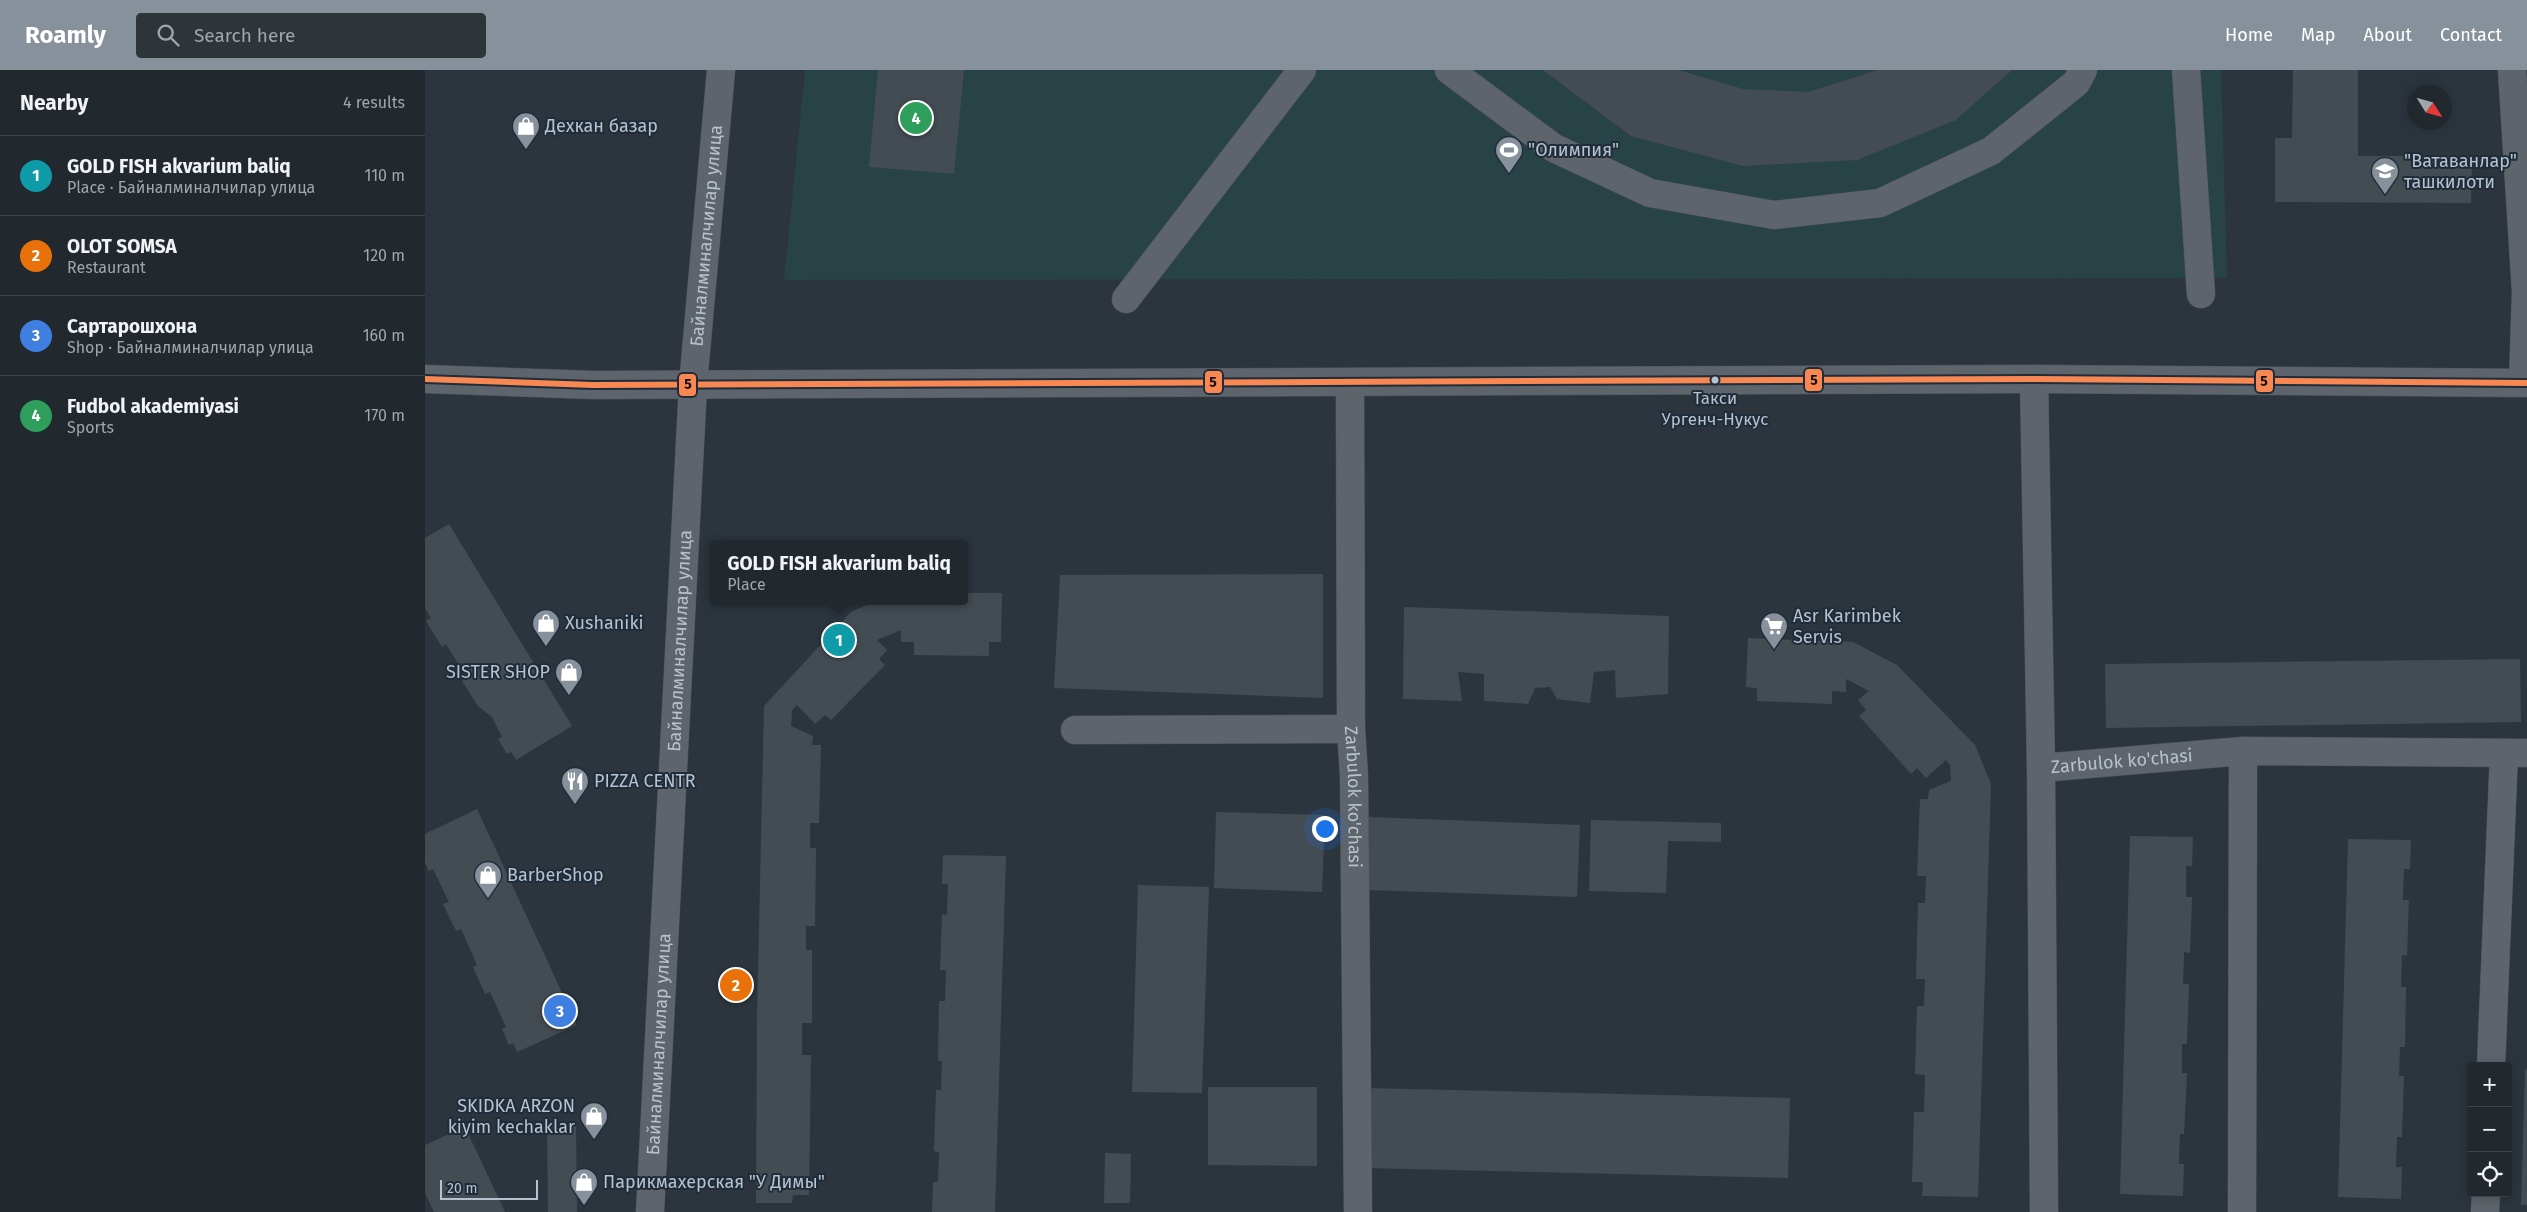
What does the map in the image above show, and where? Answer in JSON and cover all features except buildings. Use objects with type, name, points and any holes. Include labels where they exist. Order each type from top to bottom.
[{"type":"street","name":"Байналминалчилар улица","points":[[651,1212],[693,385],[721,70]]},
{"type":"street","points":[[1126,299],[1302,70]]},
{"type":"street","points":[[1449,70],[1554,148],[1650,193],[1774,214],[1880,203],[1991,151],[2076,83],[2083,70]]},
{"type":"street","points":[[2186,70],[2201,294]]},
{"type":"street","points":[[425,379],[552,384],[693,385],[2034,379],[2525,382],[2527,292],[2513,70]]},
{"type":"street","points":[[2034,379],[2041,768]]},
{"type":"street","name":"Zarbulok ko'chasi","points":[[1350,382],[1351,729],[1354,776],[1358,1212]]},
{"type":"street","points":[[1075,730],[1351,729]]},
{"type":"street","points":[[2241,1212],[2243,751]]},
{"type":"street","name":"Zarbulok ko'chasi","points":[[2044,1212],[2041,768],[2243,751],[2515,753]]},
{"type":"street","points":[[2491,1062],[2515,753]]},
{"type":"street","points":[[2485,1212],[2486,1197]]},
{"type":"green space","name":"\"Олимпия\"","points":[[805,70],[2221,70],[2227,278],[784,280]]},
{"type":"transit line","name":"5","points":[[425,379],[593,385],[2034,379],[2527,383]]},
{"type":"place","name":"Fudbol akademiyasi","points":[[916,118]]},
{"type":"place","name":"Дехкан базар","points":[[526,150]]},
{"type":"place","name":"\"Олимпия\"","points":[[1509,174]]},
{"type":"place","name":"\"Ватаванлар\" ташкилоти","points":[[2385,195]]},
{"type":"place","name":"Такси Ургенч-Нукус","points":[[1715,380]]},
{"type":"place","name":"GOLD FISH akvarium baliq","points":[[839,640]]},
{"type":"place","name":"Xushaniki","points":[[546,647]]},
{"type":"place","name":"Asr Karimbek Servis","points":[[1774,650]]},
{"type":"place","name":"SISTER SHOP","points":[[569,696]]},
{"type":"place","name":"PIZZA CENTR","points":[[575,805]]},
{"type":"place","name":"BarberShop","points":[[488,899]]},
{"type":"place","name":"OLOT SOMSA","points":[[736,985]]},
{"type":"place","name":"Сартарошхона","points":[[560,1011]]},
{"type":"place","name":"SKIDKA ARZON kiyim kechaklar","points":[[594,1140]]},
{"type":"place","name":"Парикмахерская \"У Димы\"","points":[[584,1206]]}]
